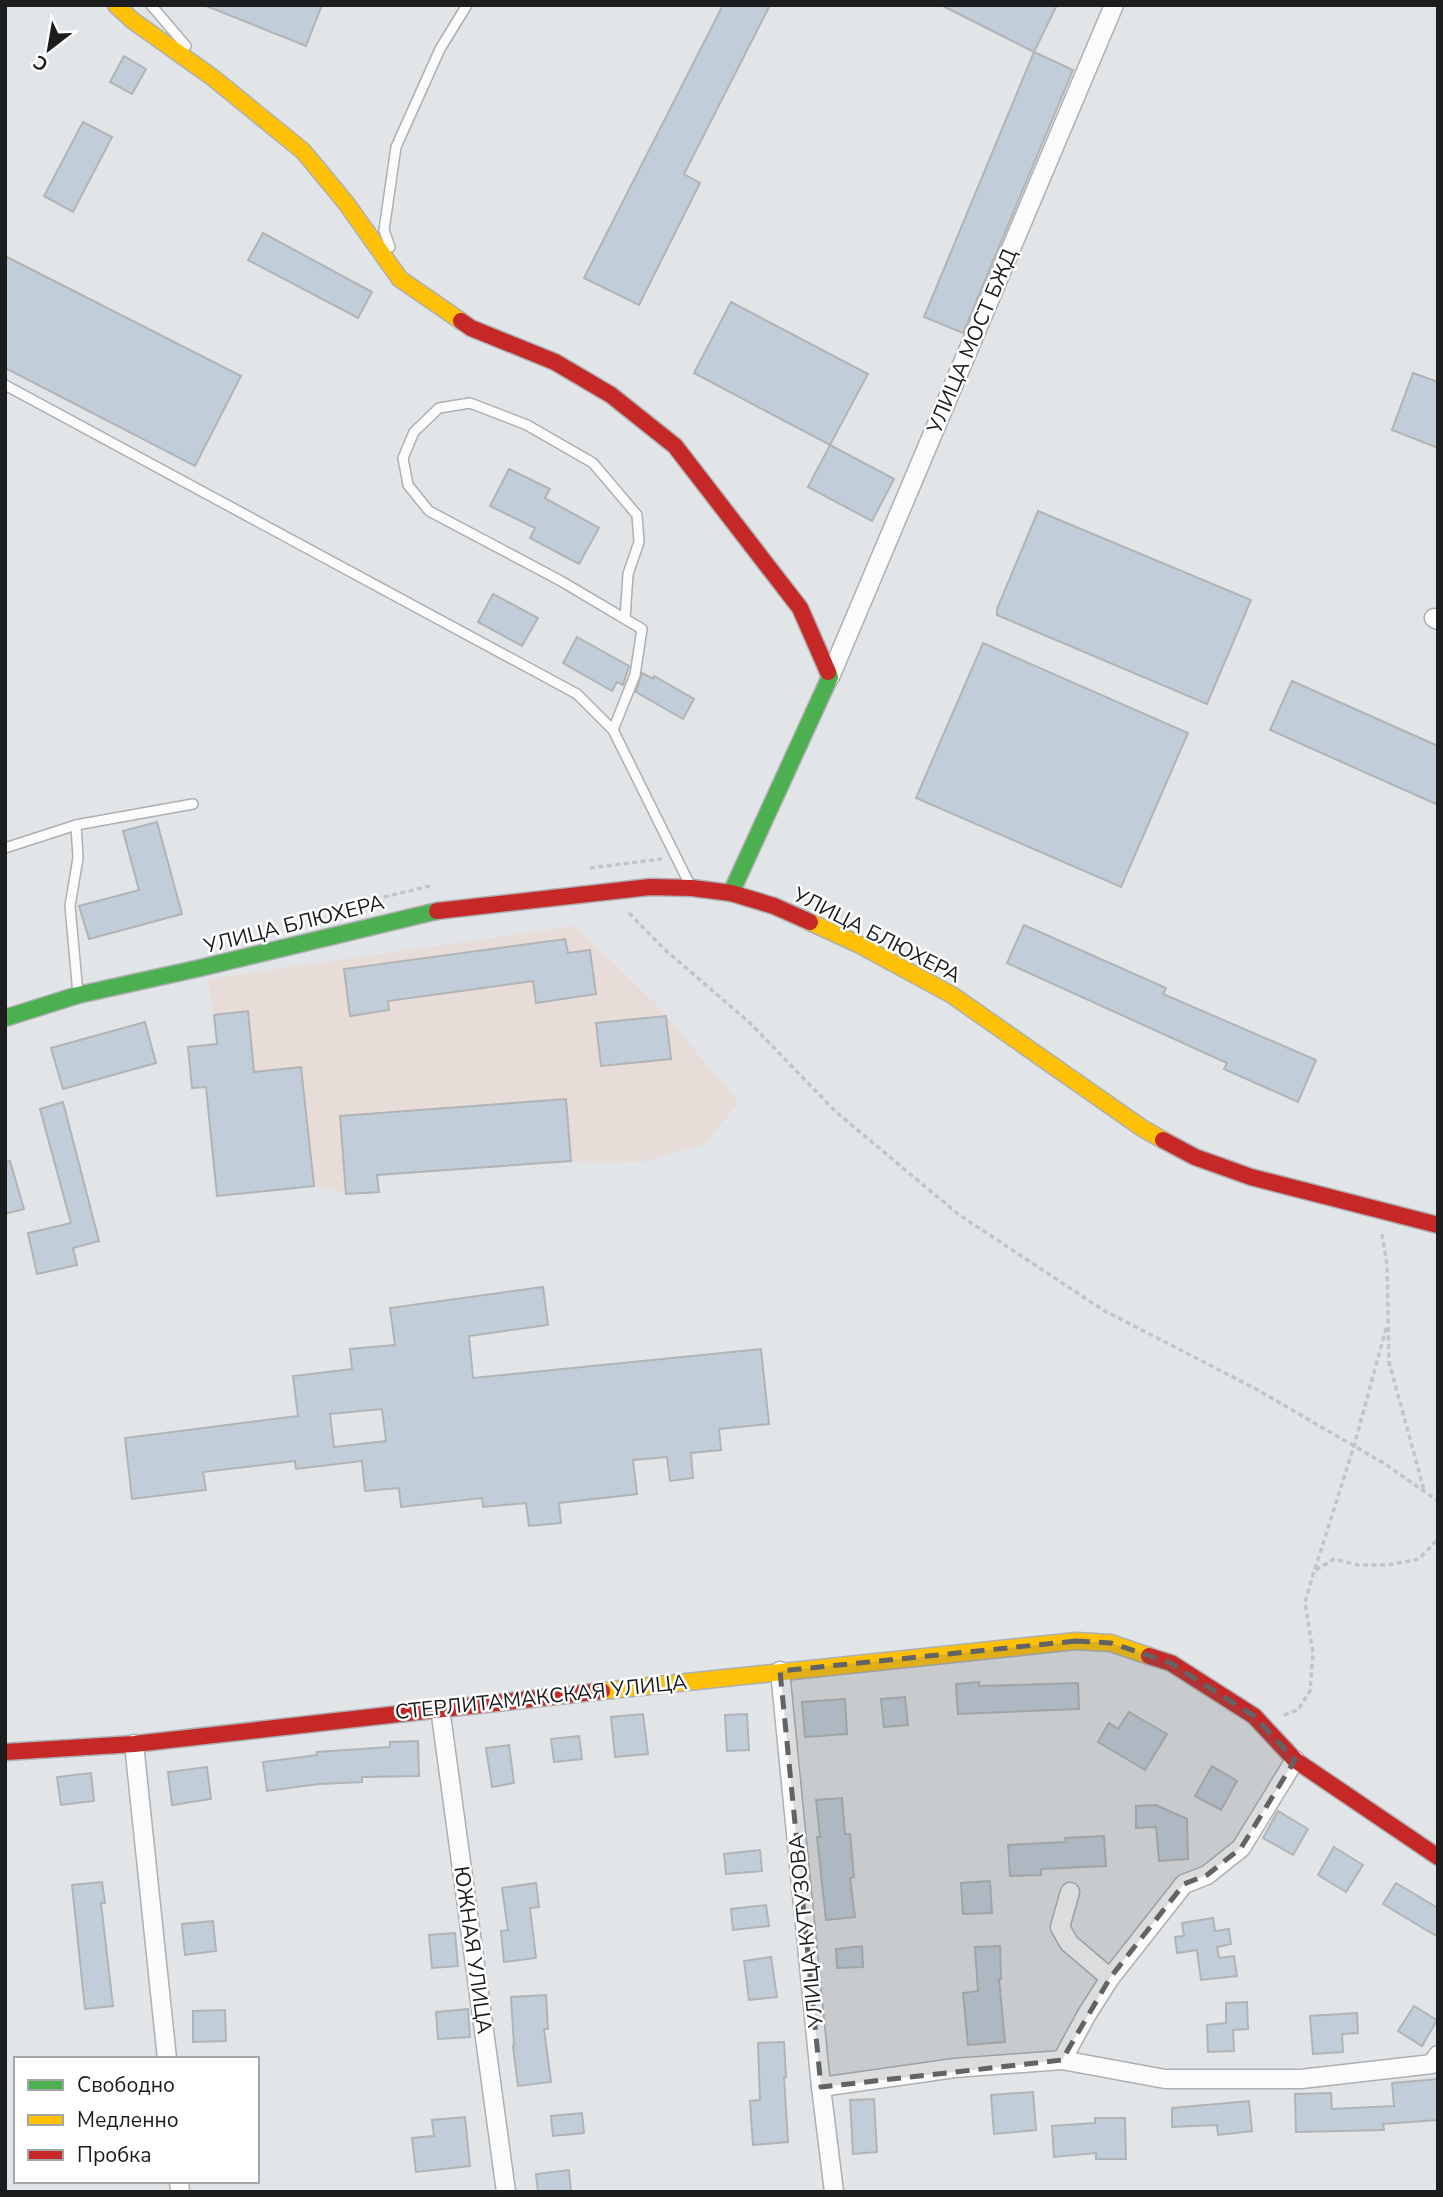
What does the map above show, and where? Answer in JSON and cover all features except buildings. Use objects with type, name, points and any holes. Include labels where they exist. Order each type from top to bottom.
[{"type":"street","points":[[116,5],[212,77],[303,151],[346,203],[400,279],[471,328],[555,362],[611,395],[675,446],[800,608],[830,677],[731,893]]},
{"type":"street","name":"УЛИЦА МОСТ БЖД","points":[[830,677],[1114,5]]},
{"type":"street","name":"УЛИЦА БЛЮХЕРА","points":[[5,1017],[78,995],[444,909],[650,887],[692,888],[731,893],[774,906],[858,944],[952,995],[1142,1128],[1195,1157],[1251,1177],[1438,1225]]},
{"type":"street","name":"СТЕРЛИТАМАКСКАЯ УЛИЦА","points":[[5,1752],[134,1744],[780,1671],[1076,1641],[1111,1643],[1171,1663],[1254,1716],[1295,1760],[1438,1857]]},
{"type":"street","name":"УЛИЦА КУТУЗОВА","points":[[780,1671],[821,2087],[834,2192]]},
{"type":"street","name":"ЮЖНАЯ УЛИЦА","points":[[440,1709],[506,2192]]},
{"type":"street","points":[[134,1744],[167,2057]]},
{"type":"street","points":[[1062,2060],[1110,1978],[1184,1884],[1207,1875],[1241,1847],[1295,1760]]},
{"type":"street","points":[[1070,1892],[1060,1927],[1069,1943],[1110,1978]]},
{"type":"street","points":[[821,2087],[955,2068],[1062,2060],[1165,2079],[1301,2079],[1432,2064],[1438,2055]]},
{"type":"lane","points":[[151,5],[212,77]]},
{"type":"lane","points":[[400,279],[384,230],[396,147],[440,49],[467,5]]},
{"type":"lane","points":[[5,385],[577,694],[613,730],[692,888]]},
{"type":"lane","points":[[613,730],[635,675],[642,629],[625,619],[561,581],[429,511],[408,485],[403,458],[414,432],[439,408],[470,403],[527,425],[593,463],[638,515],[639,542],[628,574],[625,619]]},
{"type":"lane","points":[[5,848],[75,825],[193,804]]},
{"type":"lane","points":[[75,825],[78,858],[70,906],[78,995]]},
{"type":"path","points":[[582,869],[676,858]]},
{"type":"path","points":[[354,904],[435,886]]},
{"type":"path","points":[[605,890],[663,948],[750,1023],[836,1112],[958,1214],[1104,1310],[1256,1389],[1385,1464],[1438,1500]]},
{"type":"path","points":[[1377,1211],[1387,1265],[1389,1362],[1424,1491]]},
{"type":"path","points":[[1254,1716],[1283,1715],[1298,1710],[1310,1691],[1313,1653],[1305,1602],[1354,1446],[1388,1320]]},
{"type":"path","points":[[1314,1571],[1334,1559],[1358,1565],[1388,1565],[1419,1559],[1438,1539]]},
{"type":"highlighted area","points":[[1076,1641],[1111,1643],[1171,1663],[1254,1716],[1295,1760],[1241,1848],[1207,1875],[1184,1884],[1110,1978],[1062,2060],[821,2087],[780,1671]]},
{"type":"shaded area","points":[[575,926],[658,1006],[739,1103],[704,1144],[642,1162],[571,1161],[378,1175],[378,1192],[346,1194],[314,1186],[217,1196],[206,1087],[192,1088],[188,1047],[217,1044],[208,979]]},
{"type":"traffic: fast","points":[[731,893],[830,677],[828,672]]},
{"type":"traffic: fast","points":[[5,1018],[78,995],[437,911]]},
{"type":"traffic: slow","points":[[116,5],[132,20],[212,77],[303,151],[346,203],[400,279],[461,321]]},
{"type":"traffic: slow","points":[[810,922],[858,944],[952,995],[1163,1140]]},
{"type":"traffic: slow","points":[[602,1691],[1076,1641],[1111,1643],[1149,1656]]},
{"type":"traffic: jam","points":[[461,321],[471,328],[555,362],[611,395],[675,446],[800,608],[828,672]]},
{"type":"traffic: jam","points":[[437,911],[650,887],[692,888],[731,893],[774,906],[810,922]]},
{"type":"traffic: jam","points":[[1163,1140],[1195,1157],[1251,1177],[1438,1225]]},
{"type":"traffic: jam","points":[[1149,1656],[1171,1663],[1254,1716],[1295,1760],[1438,1857]]},
{"type":"traffic: jam","points":[[5,1752],[134,1744],[602,1691]]}]
